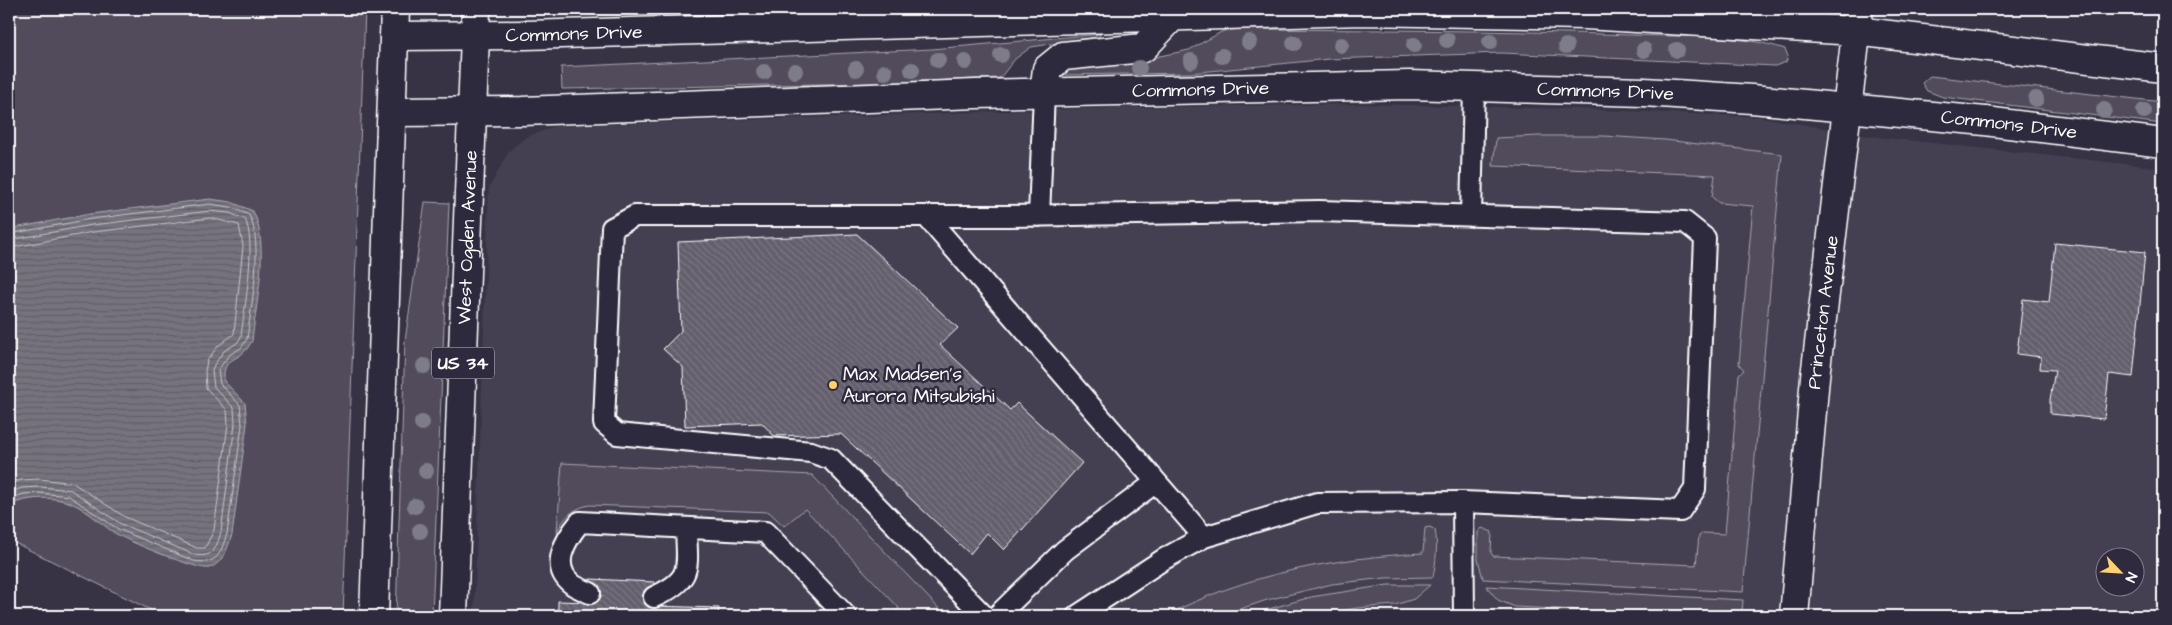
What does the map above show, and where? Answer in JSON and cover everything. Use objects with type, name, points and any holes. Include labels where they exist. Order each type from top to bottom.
[{"type":"street","points":[[374,616],[395,9]]},
{"type":"street","name":"Commons Drive","points":[[394,36],[476,22],[870,24],[1022,22],[1174,15],[1362,11],[1585,15],[1858,20],[2163,68]]},
{"type":"street","points":[[1044,92],[1047,69],[1063,56],[1143,48],[1174,15]]},
{"type":"street","name":"Princeton Avenue","points":[[1794,616],[1815,377],[1858,20]]},
{"type":"street","name":"West Ogden Avenue","points":[[453,616],[476,22]]},
{"type":"street","name":"Commons Drive","points":[[392,112],[522,111],[1044,92],[1390,85],[1474,86],[1644,92],[1847,107],[2080,132],[2163,143]]},
{"type":"lane","points":[[1471,216],[1474,86]]},
{"type":"lane","points":[[1039,216],[1044,92]]},
{"type":"lane","points":[[984,616],[831,459],[811,452],[617,434],[604,423],[612,228],[635,216],[1039,216],[1319,211],[1685,222],[1705,238],[1695,489],[1680,510],[1463,502],[1317,503],[1204,537],[1164,560],[1077,616]]},
{"type":"lane","points":[[926,216],[1204,537]]},
{"type":"lane","points":[[997,616],[1066,550],[1156,482]]},
{"type":"lane","points":[[1463,502],[1464,616]]},
{"type":"lane","points":[[590,593],[572,584],[563,574],[560,557],[567,537],[580,522],[765,532],[834,612]]},
{"type":"lane","points":[[654,596],[672,588],[684,577],[687,562],[686,528]]},
{"type":"shaded area","points":[[9,9],[365,9],[343,616],[163,616],[9,540]]},
{"type":"shaded area","points":[[533,9],[819,9],[574,17],[549,16]]},
{"type":"shaded area","points":[[1240,29],[1484,31],[1709,37],[1767,44],[1785,49],[1788,56],[1786,62],[1775,66],[1502,53],[1329,59],[1190,73],[1063,75],[1062,70],[1068,66],[1155,57],[1189,50],[1223,31]]},
{"type":"shaded area","points":[[1101,34],[1098,37],[1031,47],[1015,59],[1000,78],[874,83],[562,89],[561,67],[932,49]]},
{"type":"shaded area","points":[[1930,76],[2163,102],[2163,124],[1943,97],[1927,91],[1922,83]]},
{"type":"shaded area","points":[[1365,104],[1578,109],[1761,117],[1868,136],[2163,168],[2163,616],[474,616],[489,188],[509,151],[525,138],[555,126],[1111,108]]},
{"type":"shaded area","points":[[1604,136],[1665,140],[1782,154],[1743,592],[1483,579],[1478,559],[1478,532],[1482,528],[1492,532],[1491,553],[1493,556],[1696,565],[1699,536],[1703,533],[1725,534],[1739,374],[1744,370],[1739,364],[1753,206],[1719,203],[1712,197],[1715,175],[1493,166],[1496,138]]},
{"type":"shaded area","points":[[425,202],[449,203],[432,616],[396,616],[405,341]]},
{"type":"shaded area","points":[[562,463],[812,475],[946,616],[890,616],[899,608],[805,509],[784,526],[769,512],[589,505],[569,514],[557,532]]},
{"type":"shaded area","points":[[1430,527],[1435,530],[1436,542],[1433,577],[1385,578],[1332,584],[1267,600],[1219,616],[1165,616],[1195,601],[1258,579],[1323,564],[1390,555],[1423,553],[1425,528]]},
{"type":"shaded area","points":[[1388,585],[1430,585],[1414,599],[1395,605],[1357,608],[1313,616],[1244,616],[1311,597]]},
{"type":"shaded area","points":[[1486,586],[1743,600],[1742,613],[1726,616],[1705,616],[1515,607],[1498,600]]},
{"type":"water","points":[[210,199],[231,202],[253,211],[261,240],[261,257],[259,292],[252,341],[241,355],[227,365],[224,374],[224,381],[245,403],[247,424],[232,535],[227,550],[218,563],[209,568],[202,568],[131,541],[113,532],[71,503],[58,499],[43,498],[29,499],[9,505],[9,229],[90,214]]},
{"type":"building","name":"Max Madsen's Aurora Mitsubishi","points":[[857,234],[958,328],[940,345],[1010,410],[1017,403],[1082,463],[1004,550],[987,533],[970,554],[841,434],[774,436],[762,423],[685,426],[683,367],[663,349],[681,331],[678,242]]},
{"type":"building","points":[[2055,243],[2145,252],[2133,377],[2109,374],[2104,419],[2050,414],[2050,400],[2055,370],[2040,369],[2041,357],[2017,354],[2023,299],[2049,302]]},
{"type":"building","points":[[590,579],[654,582],[653,606],[719,608],[718,616],[558,616],[558,601],[590,602]]},
{"type":"place","name":"Max Madsen's Aurora Mitsubishi","points":[[833,385]]}]
